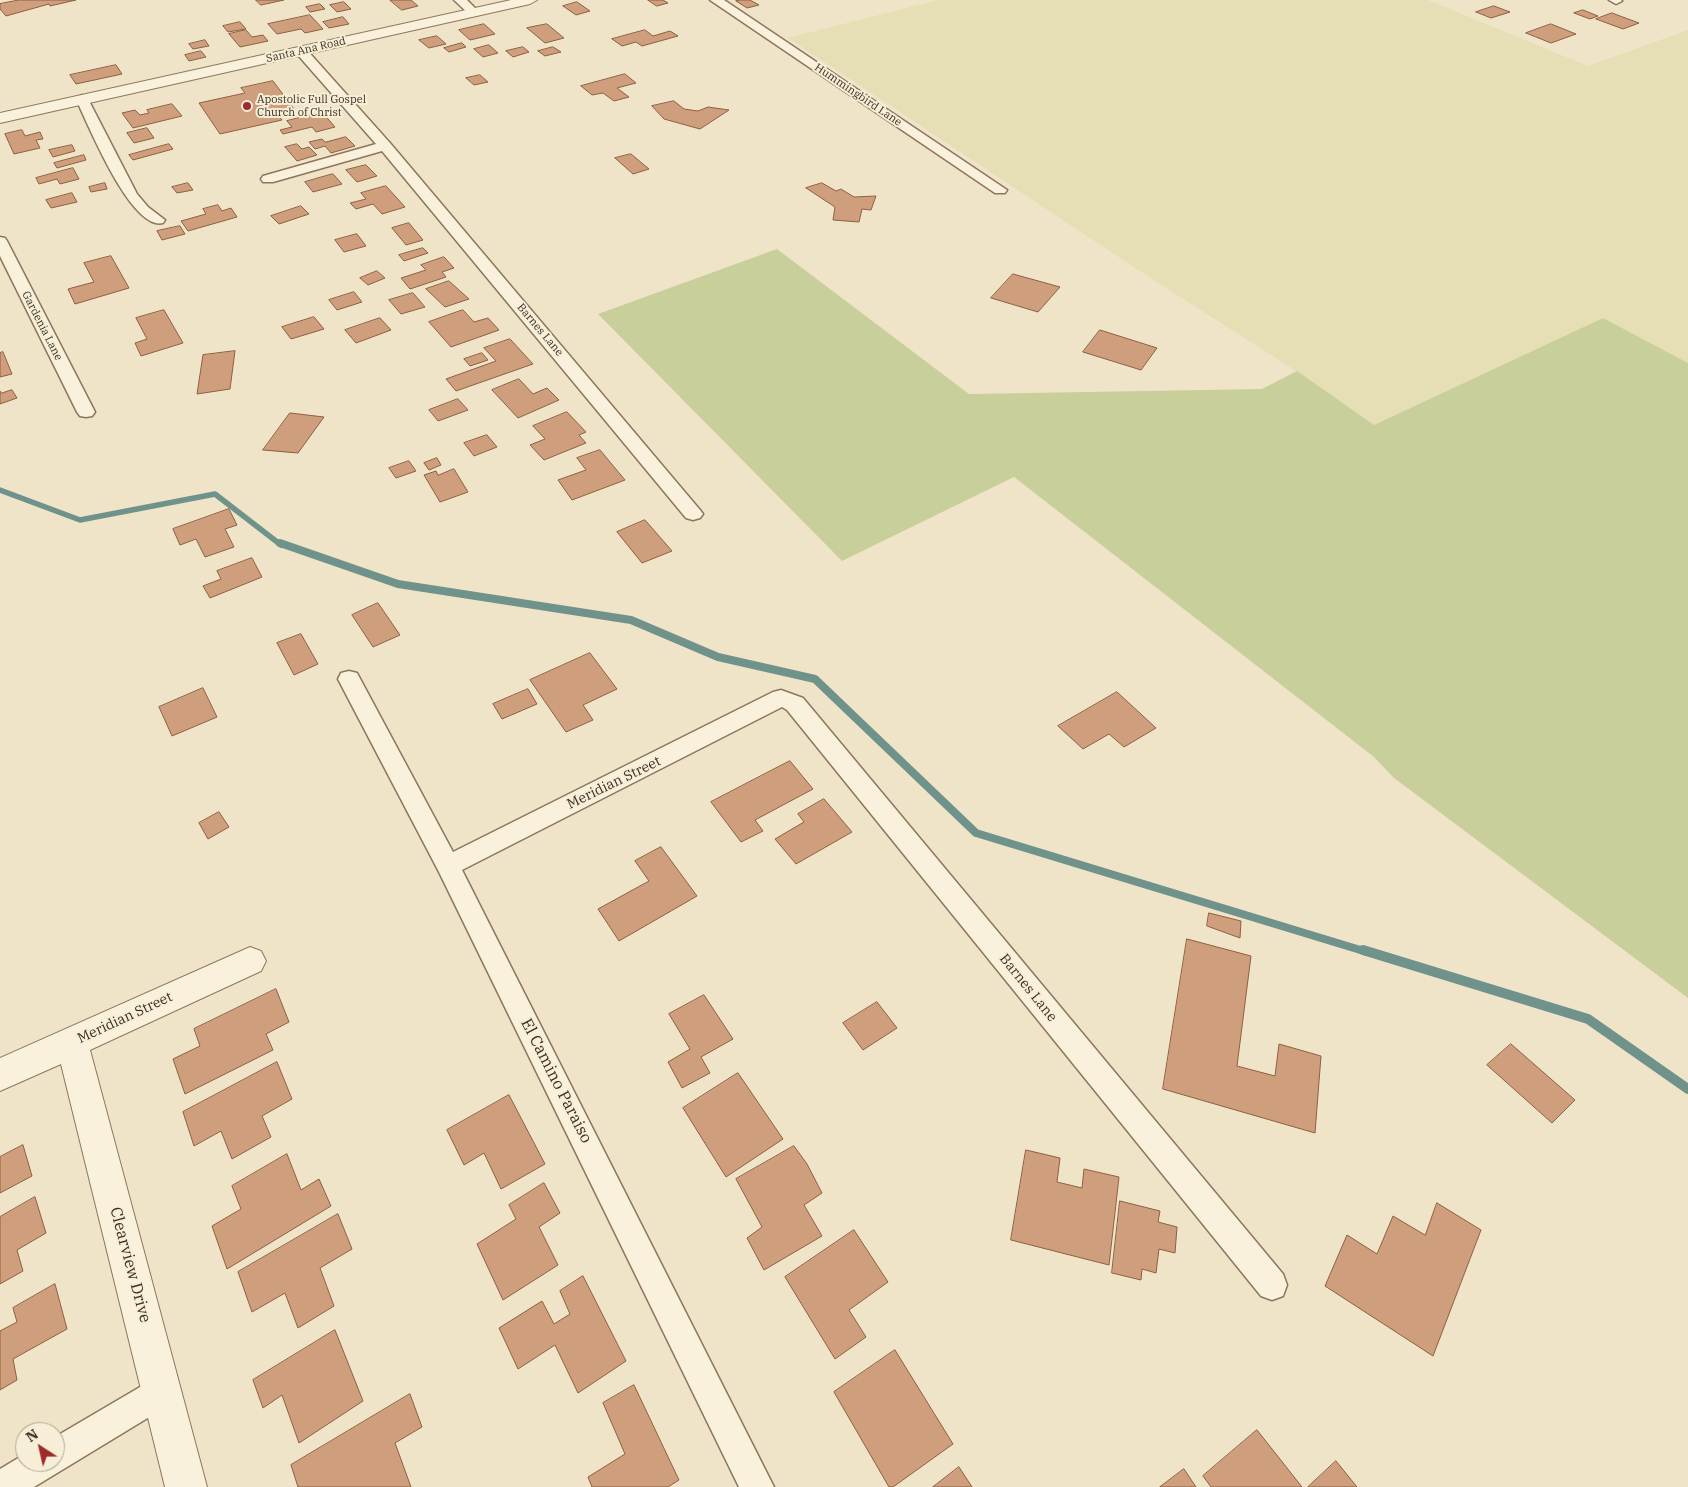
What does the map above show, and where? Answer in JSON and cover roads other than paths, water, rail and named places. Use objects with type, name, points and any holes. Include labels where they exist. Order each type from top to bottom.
[{"type":"street","points":[[460,0],[473,12]]},
{"type":"street","name":"Santa Ana Road","points":[[0,118],[530,0]]},
{"type":"street","name":"Hummingbird Lane","points":[[716,0],[1000,190]]},
{"type":"street","name":"Barnes Lane","points":[[301,51],[386,146],[693,514]]},
{"type":"street","points":[[82,99],[131,195],[143,210],[158,220]]},
{"type":"street","points":[[268,179],[386,146]]},
{"type":"street","name":"Gardenia Lane","points":[[0,241],[86,412]]},
{"type":"street","name":"El Camino Paraiso","points":[[349,678],[448,866],[757,1487]]},
{"type":"street","name":"Barnes Lane","points":[[780,700],[781,698],[796,704],[1272,1285]]},
{"type":"street","name":"Meridian Street","points":[[448,866],[780,700]]},
{"type":"street","name":"Meridian Street","points":[[0,1075],[250,961]]},
{"type":"street","name":"Clearview Drive","points":[[72,1043],[163,1391],[186,1487]]},
{"type":"street","points":[[65,1450],[163,1391]]},
{"type":"street","points":[[2,1487],[27,1472]]},
{"type":"waterway","points":[[0,490],[80,520],[215,494],[281,545]]},
{"type":"waterway","points":[[280,543],[398,584],[631,620],[718,657],[815,679],[976,833],[1367,952]]},
{"type":"waterway","points":[[1363,950],[1588,1019],[1688,1089]]},
{"type":"place","name":"Apostolic Full Gospel Church of Christ","points":[[247,106]]}]
